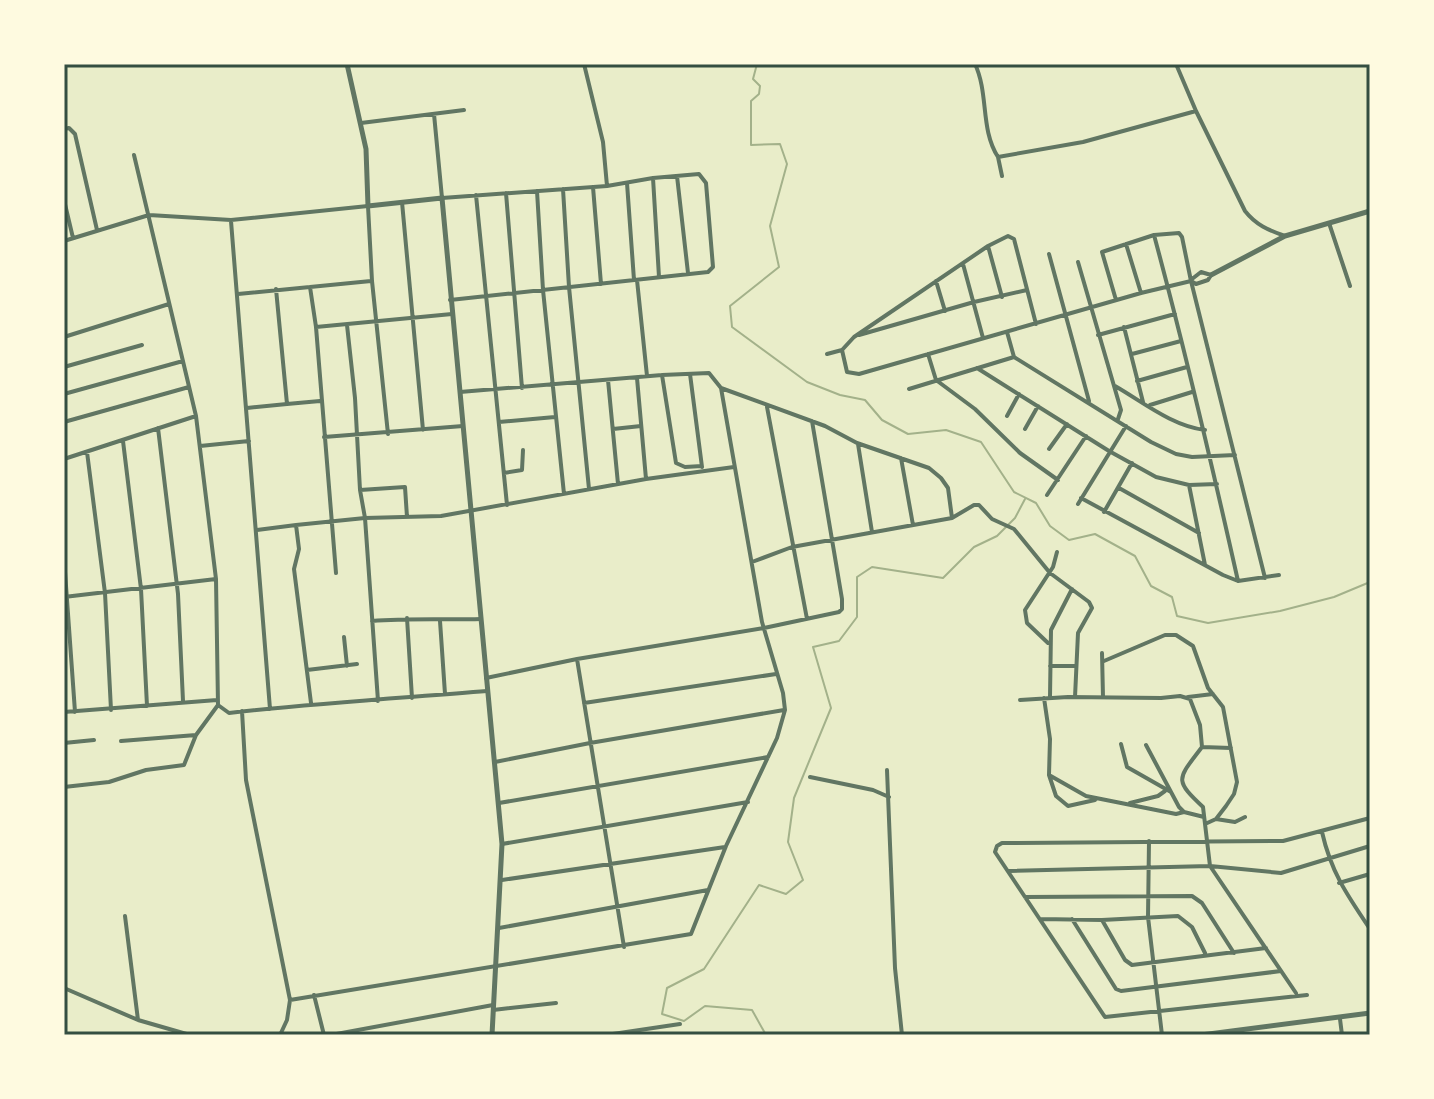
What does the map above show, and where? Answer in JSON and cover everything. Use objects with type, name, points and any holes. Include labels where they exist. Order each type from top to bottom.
[{"type":"street","points":[[347,64],[366,149],[372,281],[388,434]]},
{"type":"street","points":[[584,64],[603,142],[607,186]]},
{"type":"street","points":[[975,64],[982,87],[990,142],[998,157],[1002,176]]},
{"type":"street","points":[[1176,64],[1245,211],[1267,230],[1285,236]]},
{"type":"street","points":[[361,123],[464,110]]},
{"type":"street","points":[[998,157],[1083,142],[1196,111]]},
{"type":"street","points":[[434,114],[502,844],[492,1035]]},
{"type":"street","points":[[64,129],[69,128],[75,134],[97,230]]},
{"type":"street","points":[[64,787],[123,779],[146,770],[181,767],[196,735],[218,702],[216,579],[196,416],[134,155]]},
{"type":"street","points":[[64,241],[149,215],[231,220],[442,198],[607,186],[699,174],[706,183],[713,267],[708,272],[450,300]]},
{"type":"street","points":[[677,176],[688,274]]},
{"type":"street","points":[[653,178],[659,277]]},
{"type":"street","points":[[626,182],[647,376]]},
{"type":"street","points":[[593,187],[601,284]]},
{"type":"street","points":[[563,189],[569,287],[589,489]]},
{"type":"street","points":[[537,191],[543,290],[564,494]]},
{"type":"street","points":[[506,193],[522,388]]},
{"type":"street","points":[[476,195],[507,505]]},
{"type":"street","points":[[64,200],[73,238]]},
{"type":"street","points":[[402,202],[423,430]]},
{"type":"street","points":[[842,350],[847,372],[851,375],[1141,293],[1191,281],[1196,284],[1204,282],[1211,275],[1285,236],[1370,211]]},
{"type":"street","points":[[231,220],[270,709]]},
{"type":"street","points":[[1329,223],[1350,286]]},
{"type":"street","points":[[1116,300],[1102,252],[1154,235],[1174,232],[1182,237],[1265,578]]},
{"type":"street","points":[[1154,235],[1192,392],[1205,430],[1238,581]]},
{"type":"street","points":[[827,354],[842,350],[854,337],[988,246],[1008,236],[1014,239],[1036,324]]},
{"type":"street","points":[[1126,244],[1141,293]]},
{"type":"street","points":[[988,246],[1002,297]]},
{"type":"street","points":[[1049,254],[1090,403]]},
{"type":"street","points":[[1078,262],[1121,410],[1118,419]]},
{"type":"street","points":[[963,263],[983,338]]},
{"type":"street","points":[[1191,281],[1194,275],[1201,272],[1211,275]]},
{"type":"street","points":[[238,294],[372,281]]},
{"type":"street","points":[[936,281],[945,311]]},
{"type":"street","points":[[310,287],[336,573]]},
{"type":"street","points":[[276,289],[287,404]]},
{"type":"street","points":[[854,337],[1027,290]]},
{"type":"street","points":[[64,337],[170,304]]},
{"type":"street","points":[[316,327],[452,314]]},
{"type":"street","points":[[1098,335],[1175,314]]},
{"type":"street","points":[[347,325],[378,701]]},
{"type":"street","points":[[1124,327],[1143,402]]},
{"type":"street","points":[[1007,332],[1014,357],[1176,454],[1236,455]]},
{"type":"street","points":[[1132,354],[1181,341]]},
{"type":"street","points":[[64,367],[142,345]]},
{"type":"street","points":[[928,354],[936,380],[975,409],[1020,453],[1058,480]]},
{"type":"street","points":[[909,389],[1014,357]]},
{"type":"street","points":[[64,394],[183,361]]},
{"type":"street","points":[[1137,381],[1187,367]]},
{"type":"street","points":[[977,368],[1156,477],[1189,485],[1217,484]]},
{"type":"street","points":[[460,392],[709,373],[721,388],[812,421],[857,443],[929,468],[948,488],[952,518]]},
{"type":"street","points":[[690,374],[702,469]]},
{"type":"street","points":[[662,375],[676,463],[702,469]]},
{"type":"street","points":[[637,377],[646,479]]},
{"type":"street","points":[[608,380],[618,484]]},
{"type":"street","points":[[1113,385],[1183,425],[1205,430]]},
{"type":"street","points":[[64,422],[189,387]]},
{"type":"street","points":[[290,1000],[689,936],[726,846],[777,738],[785,710],[764,628],[721,388]]},
{"type":"street","points":[[1150,405],[1192,392]]},
{"type":"street","points":[[1007,416],[1019,394]]},
{"type":"street","points":[[247,408],[321,401]]},
{"type":"street","points":[[1025,429],[1038,406]]},
{"type":"street","points":[[767,407],[807,619]]},
{"type":"street","points":[[64,459],[196,416]]},
{"type":"street","points":[[499,422],[555,417]]},
{"type":"street","points":[[486,678],[577,659],[834,615],[842,609],[812,421]]},
{"type":"street","points":[[1049,449],[1067,424]]},
{"type":"street","points":[[324,437],[463,426]]},
{"type":"street","points":[[613,429],[641,426]]},
{"type":"street","points":[[1078,504],[1126,426]]},
{"type":"street","points":[[158,428],[178,594],[183,701]]},
{"type":"street","points":[[1047,495],[1086,436]]},
{"type":"street","points":[[200,446],[250,440]]},
{"type":"street","points":[[123,441],[141,589],[147,706]]},
{"type":"street","points":[[857,443],[872,532]]},
{"type":"street","points":[[504,473],[522,470],[523,450]]},
{"type":"street","points":[[87,452],[105,593],[111,710]]},
{"type":"street","points":[[901,458],[913,525]]},
{"type":"street","points":[[1104,512],[1132,463]]},
{"type":"street","points":[[257,530],[365,518],[441,516],[702,469],[734,467]]},
{"type":"street","points":[[1189,485],[1205,566]]},
{"type":"street","points":[[360,490],[405,487],[407,517]]},
{"type":"street","points":[[1119,488],[1199,533]]},
{"type":"street","points":[[1081,498],[1238,581],[1279,575]]},
{"type":"street","points":[[752,562],[792,547],[952,518],[979,505],[992,519],[1014,529],[1050,573],[1089,602],[1092,608],[1078,633],[1075,697]]},
{"type":"street","points":[[296,525],[299,549],[294,569],[311,703]]},
{"type":"street","points":[[1049,644],[1036,633],[1025,617],[1025,610],[1050,573],[1057,552]]},
{"type":"street","points":[[64,558],[75,712]]},
{"type":"street","points":[[66,597],[216,579]]},
{"type":"street","points":[[1072,589],[1054,620],[1049,644],[1049,775],[1056,796],[1068,806],[1098,799]]},
{"type":"street","points":[[407,618],[412,698]]},
{"type":"street","points":[[372,621],[481,619]]},
{"type":"street","points":[[440,621],[445,694]]},
{"type":"street","points":[[1104,661],[1150,640],[1176,635],[1193,646],[1208,688],[1223,707],[1237,782],[1234,794],[1216,819],[1205,824]]},
{"type":"street","points":[[344,637],[347,666]]},
{"type":"street","points":[[1102,653],[1103,697]]},
{"type":"street","points":[[577,659],[597,788],[613,863],[624,947]]},
{"type":"street","points":[[307,670],[357,664]]},
{"type":"street","points":[[1050,666],[1075,666]]},
{"type":"street","points":[[584,703],[776,674]]},
{"type":"street","points":[[64,712],[183,701],[218,702],[229,713],[311,703],[378,701],[487,691]]},
{"type":"street","points":[[1020,700],[1213,694]]},
{"type":"street","points":[[1187,697],[1197,716],[1202,747],[1182,774],[1181,781],[1189,796],[1203,807],[1210,866],[1297,994]]},
{"type":"street","points":[[495,762],[785,710]]},
{"type":"street","points":[[242,711],[246,780],[290,1000],[287,1020],[280,1035]]},
{"type":"street","points":[[121,741],[196,735]]},
{"type":"street","points":[[64,743],[94,740]]},
{"type":"street","points":[[1121,744],[1127,767],[1168,791]]},
{"type":"street","points":[[1146,745],[1168,791],[1184,812]]},
{"type":"street","points":[[1202,747],[1231,748]]},
{"type":"street","points":[[499,803],[768,757]]},
{"type":"street","points":[[887,770],[895,968],[902,1035]]},
{"type":"street","points":[[1049,775],[1070,788],[1098,799],[1204,817]]},
{"type":"street","points":[[810,777],[873,790],[889,797]]},
{"type":"street","points":[[1129,804],[1168,791]]},
{"type":"street","points":[[502,844],[748,801]]},
{"type":"street","points":[[1216,819],[1235,822],[1245,817]]},
{"type":"street","points":[[1307,995],[1109,1018],[1102,1015],[995,852],[997,846],[1002,843],[1283,841],[1370,818]]},
{"type":"street","points":[[1322,832],[1328,858],[1339,883],[1370,929]]},
{"type":"street","points":[[1149,841],[1148,917],[1162,1035]]},
{"type":"street","points":[[502,880],[726,846]]},
{"type":"street","points":[[1008,871],[1210,866],[1281,873],[1370,846]]},
{"type":"street","points":[[1339,883],[1369,875]]},
{"type":"street","points":[[499,928],[708,890]]},
{"type":"street","points":[[1025,897],[1192,896],[1202,903],[1234,953]]},
{"type":"street","points":[[125,916],[138,1020]]},
{"type":"street","points":[[1040,919],[1178,916],[1192,927],[1206,954]]},
{"type":"street","points":[[1072,919],[1116,989],[1127,992],[1281,971]]},
{"type":"street","points":[[1102,920],[1128,963],[1155,963],[1266,948]]},
{"type":"street","points":[[64,988],[138,1020],[190,1035]]},
{"type":"street","points":[[314,995],[324,1035]]},
{"type":"street","points":[[331,1035],[493,1008],[556,1003]]},
{"type":"street","points":[[1201,1035],[1262,1032],[1370,1013]]},
{"type":"street","points":[[1340,1019],[1342,1035]]},
{"type":"street","points":[[606,1035],[680,1024]]},
{"type":"waterway","points":[[757,64],[753,79],[760,86],[759,94],[751,101],[751,145],[780,144],[787,164],[770,226],[779,267],[730,306],[732,327],[807,382],[840,395],[865,400],[882,420],[908,434],[946,430],[981,442],[1014,492],[1036,503],[1050,526],[1069,540],[1095,534],[1135,556],[1151,586],[1172,597],[1177,616],[1208,623],[1280,611],[1334,597],[1370,582]]},
{"type":"waterway","points":[[766,1035],[752,1010],[705,1006],[684,1021],[662,1014],[667,988],[704,969],[759,885],[786,894],[803,880],[788,842],[794,798],[831,708],[813,647],[839,641],[857,617],[857,577],[872,567],[943,578],[974,547],[997,536],[1015,518],[1025,499]]}]
